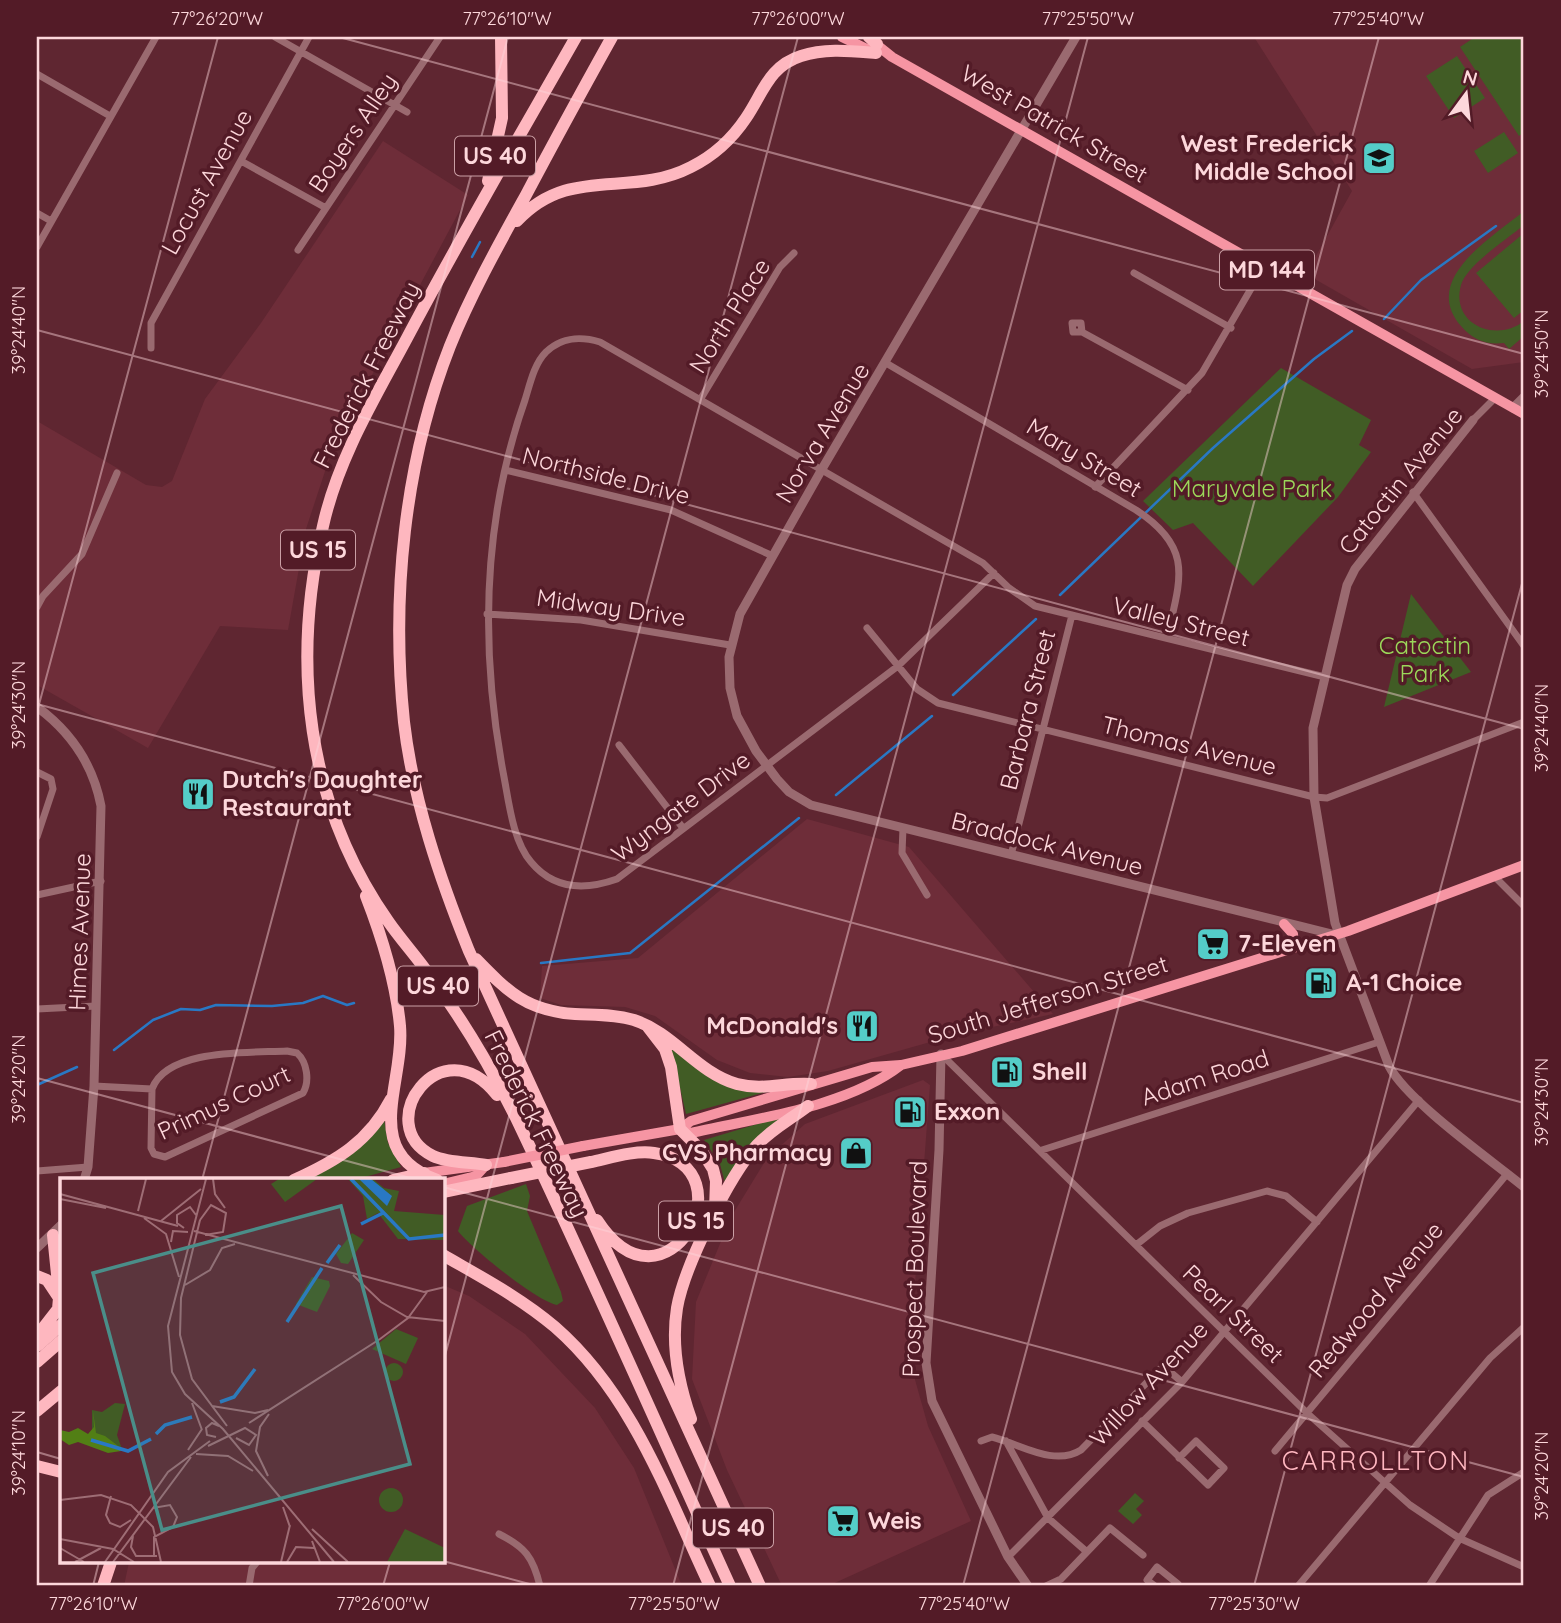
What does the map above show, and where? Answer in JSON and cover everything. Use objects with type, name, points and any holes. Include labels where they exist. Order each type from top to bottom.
[{"type":"highway","name":"US 40","points":[[446,265],[482,196],[495,156],[504,98],[500,37]]},
{"type":"highway","name":"Frederick Freeway","points":[[576,37],[446,265],[339,472],[323,523],[310,589],[306,646],[307,706],[323,789],[350,857],[387,920],[433,978],[473,1041],[517,1121],[730,1586]]},
{"type":"highway","name":"Frederick Freeway","points":[[612,37],[504,234],[456,333],[434,392],[421,439],[402,569],[400,624],[406,734],[431,842],[449,902],[469,951],[579,1197],[760,1586]]},
{"type":"highway","points":[[504,234],[525,212],[566,189],[597,183],[652,181],[703,160],[736,132],[775,71],[794,58],[874,45]]},
{"type":"highway","name":"US 15","points":[[298,1178],[340,1158],[360,1143],[378,1120],[394,1089],[400,1027],[393,982],[373,913],[350,857]]},
{"type":"highway","points":[[469,951],[500,985],[530,1005],[559,1012],[622,1017],[646,1025],[665,1034],[709,1071],[730,1082],[762,1088],[811,1084]]},
{"type":"highway","points":[[646,1025],[665,1049],[671,1066],[680,1129],[701,1150],[713,1169],[716,1181],[715,1213]]},
{"type":"highway","points":[[486,1165],[434,1156],[419,1144],[409,1117],[417,1089],[440,1072],[469,1072],[494,1091],[517,1121]]},
{"type":"highway","points":[[394,1089],[392,1138],[406,1162],[432,1178]]},
{"type":"highway","points":[[707,1470],[679,1380],[676,1327],[681,1295],[715,1213],[738,1171],[757,1145],[808,1106]]},
{"type":"highway","name":"US 15","points":[[444,1184],[511,1178],[648,1152],[670,1157],[684,1168],[694,1182],[699,1199],[697,1217],[690,1233],[677,1246],[661,1254],[637,1254],[621,1248],[607,1236],[579,1197]]},
{"type":"highway","points":[[403,1178],[424,1174]]},
{"type":"highway","points":[[37,1336],[58,1309],[60,1298],[57,1230]]},
{"type":"highway","points":[[444,1256],[530,1308],[562,1334],[598,1371],[636,1428],[710,1586]]},
{"type":"highway","points":[[37,1276],[55,1287],[60,1298]]},
{"type":"highway","points":[[37,1346],[60,1326]]},
{"type":"highway","points":[[37,1362],[60,1342]]},
{"type":"highway","points":[[37,1412],[60,1392]]},
{"type":"highway","points":[[37,1466],[60,1472]]},
{"type":"highway","points":[[103,1586],[110,1564]]},
{"type":"main road","name":"West Patrick Street","points":[[842,37],[874,45]]},
{"type":"main road","name":"West Patrick Street","points":[[863,37],[892,57],[1524,414]]},
{"type":"main road","name":"MD 144","points":[[1513,408],[1524,422]]},
{"type":"main road","name":"South Jefferson Street","points":[[444,1184],[476,1176],[486,1165],[680,1129],[691,1121],[872,1067],[901,1065],[962,1051],[1348,931],[1524,865]]},
{"type":"main road","points":[[1284,924],[1293,934],[1294,946]]},
{"type":"main road","name":"South Jefferson Street","points":[[680,1129],[691,1133],[808,1106],[880,1082],[901,1065]]},
{"type":"main road","points":[[424,1174],[486,1165]]},
{"type":"street","points":[[37,247],[156,37]]},
{"type":"street","points":[[275,37],[407,112]]},
{"type":"street","name":"Locust Avenue","points":[[151,348],[151,323],[309,37]]},
{"type":"street","name":"Boyers Alley","points":[[298,250],[440,37]]},
{"type":"street","name":"Norva Avenue","points":[[766,766],[737,716],[730,688],[730,645],[740,614],[1076,37]]},
{"type":"street","points":[[37,75],[110,117]]},
{"type":"street","points":[[241,161],[326,208]]},
{"type":"street","points":[[37,213],[51,221]]},
{"type":"street","name":"North Place","points":[[700,400],[780,267],[794,253]]},
{"type":"street","points":[[1095,487],[1188,390],[1231,328],[1264,268]]},
{"type":"street","points":[[1134,274],[1231,328]]},
{"type":"street","points":[[1082,332],[1188,390]]},
{"type":"street","name":"Wyngate Drive","points":[[994,573],[898,666],[617,879],[590,887],[561,884],[529,860],[510,807],[493,717],[487,614],[496,515],[505,470],[536,369],[548,351],[566,340],[577,337],[600,342],[983,563],[1029,603]]},
{"type":"street","name":"Mary Street","points":[[886,363],[1149,519],[1176,554],[1181,578],[1167,638]]},
{"type":"street","points":[[1513,408],[1524,397]]},
{"type":"street","name":"Catoctin Avenue","points":[[1495,398],[1473,419],[1413,492],[1350,577],[1311,739],[1314,797],[1335,933],[1395,1077],[1524,1187]]},
{"type":"street","name":"Northside Drive","points":[[505,470],[671,510],[774,556]]},
{"type":"street","points":[[37,607],[43,596],[82,554],[117,473]]},
{"type":"street","points":[[1413,492],[1524,646]]},
{"type":"street","name":"Valley Street","points":[[1029,603],[1325,677]]},
{"type":"street","name":"Midway Drive","points":[[487,614],[594,622],[730,645]]},
{"type":"street","name":"Barbara Street","points":[[1011,855],[1072,615]]},
{"type":"street","name":"Thomas Avenue","points":[[867,628],[917,689],[938,703],[1327,799],[1524,722]]},
{"type":"street","name":"Himes Avenue","points":[[37,707],[68,734],[81,751],[98,788],[103,832],[94,1086],[88,1167],[85,1178]]},
{"type":"street","points":[[619,745],[683,828]]},
{"type":"street","name":"Braddock Avenue","points":[[766,766],[789,792],[811,805],[1284,924],[1335,933]]},
{"type":"street","points":[[37,772],[51,779],[53,789],[37,837]]},
{"type":"street","points":[[903,828],[902,853],[928,895]]},
{"type":"street","points":[[1494,876],[1524,906]]},
{"type":"street","points":[[37,895],[101,881]]},
{"type":"street","points":[[37,1009],[96,1006]]},
{"type":"street","name":"Adam Road","points":[[1042,1150],[1379,1042]]},
{"type":"street","name":"Primus Court","points":[[287,1051],[297,1053],[306,1064],[306,1087],[303,1093],[165,1157],[154,1154],[151,1148],[152,1089],[155,1080],[163,1074],[197,1057],[287,1051]]},
{"type":"street","name":"Pearl Street","points":[[941,1054],[1042,1150],[1307,1413],[1410,1506],[1459,1538],[1524,1567]]},
{"type":"street","name":"Prospect Boulevard","points":[[941,1054],[939,1150],[926,1363],[932,1401],[1008,1557],[1028,1586]]},
{"type":"street","name":"Primus Court","points":[[94,1086],[152,1089]]},
{"type":"street","name":"Willow Avenue","points":[[1008,1557],[1182,1382],[1419,1100]]},
{"type":"street","points":[[37,1171],[67,1166],[88,1167]]},
{"type":"street","name":"Redwood Avenue","points":[[1275,1451],[1507,1174]]},
{"type":"street","points":[[1136,1245],[1160,1226],[1188,1213],[1267,1191],[1286,1196],[1317,1222]]},
{"type":"street","points":[[37,1248],[57,1230]]},
{"type":"street","points":[[1298,1586],[1490,1358],[1524,1326]]},
{"type":"street","points":[[981,1441],[992,1437],[1042,1454],[1070,1457],[1081,1450],[1160,1369],[1169,1371],[1182,1382]]},
{"type":"street","points":[[1142,1422],[1208,1485],[1224,1468],[1196,1441],[1180,1458]]},
{"type":"street","points":[[1006,1440],[1048,1518],[1087,1552]]},
{"type":"street","points":[[1429,1586],[1488,1495],[1524,1472]]},
{"type":"street","points":[[1046,1586],[1061,1579],[1110,1528],[1143,1555]]},
{"type":"street","points":[[499,1534],[522,1545],[532,1562],[540,1586]]},
{"type":"street","points":[[249,1586],[255,1564]]},
{"type":"street","points":[[1155,1586],[1147,1580],[1157,1567],[1178,1584],[1176,1586]]},
{"type":"shaded area","points":[[1254,37],[1524,37],[1524,362],[1472,369],[1306,274],[1352,191]]},
{"type":"shaded area","points":[[383,141],[468,195],[332,450],[306,529],[288,630],[220,626],[148,748],[37,685],[37,421],[146,485],[162,487],[172,481],[205,399],[261,323]]},
{"type":"shaded area","points":[[807,819],[909,847],[1053,1014],[955,1035],[828,1071],[788,1077],[750,1073],[717,1060],[655,1016],[625,1007],[561,1005],[540,998],[542,966],[638,958]]},
{"type":"shaded area","points":[[923,1080],[930,1085],[912,1323],[912,1369],[928,1426],[971,1521],[828,1586],[782,1586],[727,1470],[692,1379],[696,1302],[731,1217],[767,1158],[805,1124]]},
{"type":"shaded area","points":[[444,1285],[469,1296],[525,1334],[595,1408],[634,1468],[682,1586],[124,1586],[129,1564],[444,1564]]},
{"type":"green space","points":[[1475,37],[1524,37],[1524,132],[1519,136],[1460,47]]},
{"type":"green space","points":[[1457,56],[1485,98],[1454,118],[1426,76]]},
{"type":"green space","points":[[1504,132],[1518,153],[1488,173],[1474,151]]},
{"type":"green space","points":[[1524,211],[1524,225],[1471,269],[1461,285],[1459,299],[1462,311],[1469,320],[1489,330],[1513,327],[1524,321],[1524,336],[1509,349],[1504,343],[1480,340],[1466,331],[1451,309],[1449,292],[1455,276],[1466,261],[1480,246]]},
{"type":"green space","points":[[1524,233],[1524,310],[1514,318],[1476,273]]},
{"type":"green space","name":"Maryvale Park","points":[[1281,368],[1371,420],[1359,445],[1371,452],[1338,497],[1253,586],[1193,523],[1173,530],[1143,501]]},
{"type":"green space","name":"Catoctin Park","points":[[1411,594],[1471,672],[1384,707]]},
{"type":"green space","points":[[666,1038],[685,1057],[766,1092],[686,1114]]},
{"type":"green space","points":[[781,1117],[725,1183],[720,1164],[704,1140]]},
{"type":"green space","points":[[384,1119],[388,1143],[401,1167],[361,1178],[307,1178],[347,1158]]},
{"type":"green space","points":[[526,1184],[530,1196],[527,1211],[561,1292],[563,1301],[557,1305],[534,1294],[504,1273],[458,1231],[467,1206]]},
{"type":"green space","points":[[1135,1493],[1144,1501],[1136,1509],[1142,1515],[1133,1524],[1118,1511]]},
{"type":"waterway","points":[[1384,319],[1421,280],[1496,226]]},
{"type":"waterway","points":[[472,257],[480,242]]},
{"type":"waterway","points":[[1060,595],[1213,448],[1314,359],[1352,331]]},
{"type":"waterway","points":[[953,695],[1036,619]]},
{"type":"waterway","points":[[836,795],[932,716]]},
{"type":"waterway","points":[[541,963],[630,953],[799,818]]},
{"type":"waterway","points":[[114,1050],[153,1020],[181,1009],[200,1010],[216,1005],[272,1006],[303,1003],[323,996],[347,1005],[354,1003]]},
{"type":"waterway","points":[[37,1085],[77,1067]]},
{"type":"place","name":"West Frederick Middle School","points":[[1379,158]]},
{"type":"place","name":"Dutch's Daughter Restaurant","points":[[198,794]]},
{"type":"place","name":"7-Eleven","points":[[1213,944]]},
{"type":"place","name":"A-1 Choice","points":[[1321,983]]},
{"type":"place","name":"McDonald's","points":[[862,1026]]},
{"type":"place","name":"Shell","points":[[1007,1072]]},
{"type":"place","name":"Exxon","points":[[910,1112]]},
{"type":"place","name":"CVS Pharmacy","points":[[856,1153]]},
{"type":"place","name":"Weis","points":[[843,1521]]},
{"type":"district","name":"CARROLLTON","points":[[1376,1461]]}]
